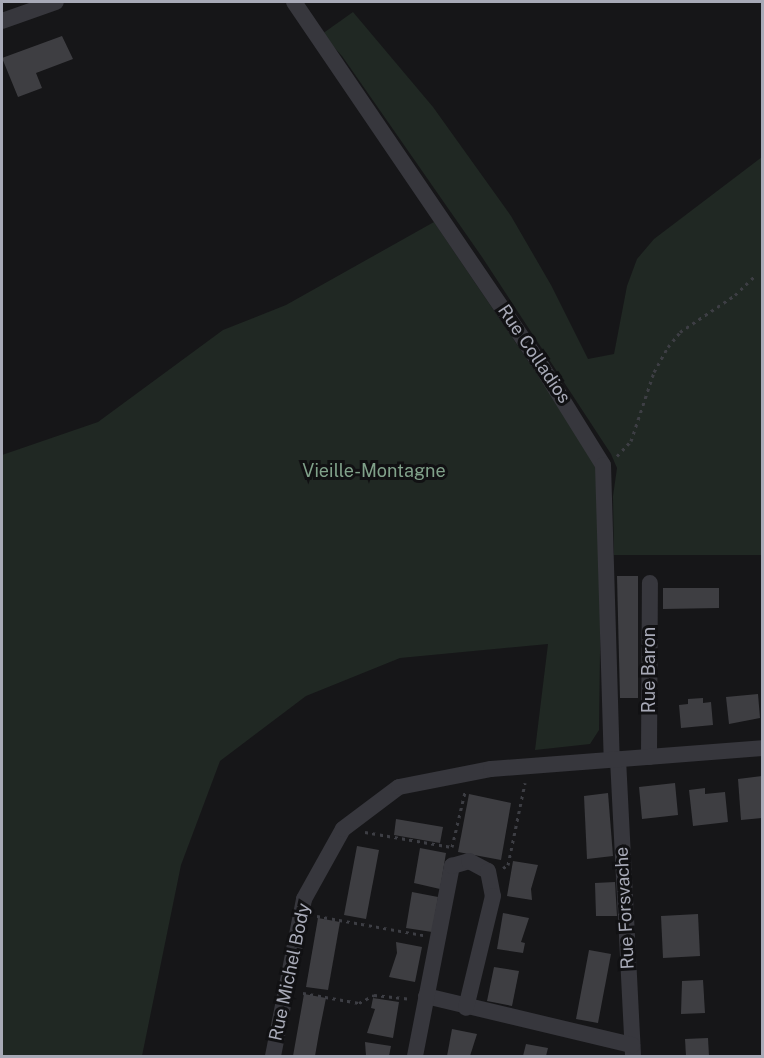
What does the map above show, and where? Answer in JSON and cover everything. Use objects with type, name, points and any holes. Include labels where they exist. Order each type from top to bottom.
[{"type":"street","points":[[2,21],[56,2]]},
{"type":"street","name":"Rue Colladios","points":[[294,2],[542,367],[603,465],[607,499],[615,760]]},
{"type":"street","name":"Rue Baron","points":[[649,758],[650,583]]},
{"type":"street","points":[[615,760],[762,748]]},
{"type":"street","name":"Rue Michel Body","points":[[273,1056],[283,989],[301,910],[343,829],[399,787],[469,774],[615,760]]},
{"type":"street","name":"Rue Forsvache","points":[[615,760],[632,1051]]},
{"type":"street","points":[[415,1056],[452,866],[469,861],[488,871],[493,896],[466,1008]]},
{"type":"street","points":[[426,996],[632,1051]]},
{"type":"path","points":[[603,465],[631,441],[654,372],[668,347],[680,332],[735,295],[755,276]]},
{"type":"path","points":[[490,878],[508,865],[526,769]]},
{"type":"path","points":[[452,866],[452,847],[469,774]]},
{"type":"path","points":[[343,829],[452,847]]},
{"type":"path","points":[[301,910],[437,937]]},
{"type":"path","points":[[283,989],[359,1003],[375,995],[405,1000],[426,996]]},
{"type":"green space","points":[[353,12],[433,107],[511,216],[551,285],[588,359],[614,354],[627,286],[637,259],[654,239],[762,157],[762,555],[614,555],[613,496],[617,468],[611,454],[482,257],[342,56],[322,34]]},
{"type":"green space","name":"Vieille-Montagne","points":[[434,222],[593,457],[602,497],[599,730],[590,744],[535,750],[548,644],[400,658],[306,696],[220,761],[181,865],[142,1056],[2,1056],[2,455],[98,422],[223,330],[286,305]]},
{"type":"building","points":[[62,36],[73,59],[36,73],[42,88],[18,97],[2,58]]},
{"type":"building","points":[[617,576],[638,576],[638,698],[620,698]]},
{"type":"building","points":[[663,588],[719,588],[719,608],[663,609]]},
{"type":"building","points":[[758,694],[760,718],[729,724],[726,697]]},
{"type":"building","points":[[703,698],[703,703],[711,702],[713,725],[681,728],[679,705],[688,704],[688,699]]},
{"type":"building","points":[[762,776],[762,818],[741,820],[738,779]]},
{"type":"building","points":[[675,783],[678,815],[642,819],[639,787]]},
{"type":"building","points":[[705,788],[705,794],[725,792],[728,822],[693,826],[689,790]]},
{"type":"building","points":[[608,793],[613,856],[587,859],[584,796]]},
{"type":"building","points":[[469,794],[511,803],[501,860],[458,852]]},
{"type":"building","points":[[396,819],[443,827],[440,843],[394,835]]},
{"type":"building","points":[[357,846],[379,850],[366,919],[344,915]]},
{"type":"building","points":[[420,848],[446,853],[440,889],[414,883]]},
{"type":"building","points":[[513,861],[538,865],[531,889],[532,900],[507,896]]},
{"type":"building","points":[[615,882],[617,916],[596,916],[595,883]]},
{"type":"building","points":[[412,892],[438,897],[432,932],[406,928]]},
{"type":"building","points":[[503,913],[529,918],[521,942],[525,943],[523,953],[497,949]]},
{"type":"building","points":[[698,914],[700,956],[663,958],[661,916]]},
{"type":"building","points":[[318,918],[340,922],[328,990],[306,987]]},
{"type":"building","points":[[396,942],[422,947],[415,982],[389,977],[397,953]]},
{"type":"building","points":[[589,950],[611,954],[598,1023],[576,1019]]},
{"type":"building","points":[[494,967],[519,971],[512,1006],[487,1001]]},
{"type":"building","points":[[703,980],[705,1013],[681,1014],[682,981]]},
{"type":"building","points":[[304,994],[326,998],[315,1056],[293,1056]]},
{"type":"building","points":[[373,998],[399,1002],[393,1038],[367,1033],[375,1009],[371,1008]]},
{"type":"building","points":[[452,1029],[477,1034],[470,1056],[447,1056]]},
{"type":"building","points":[[708,1038],[709,1056],[686,1056],[685,1039]]},
{"type":"building","points":[[365,1042],[391,1046],[389,1056],[366,1056]]},
{"type":"building","points":[[526,1044],[548,1048],[546,1056],[523,1056]]}]
